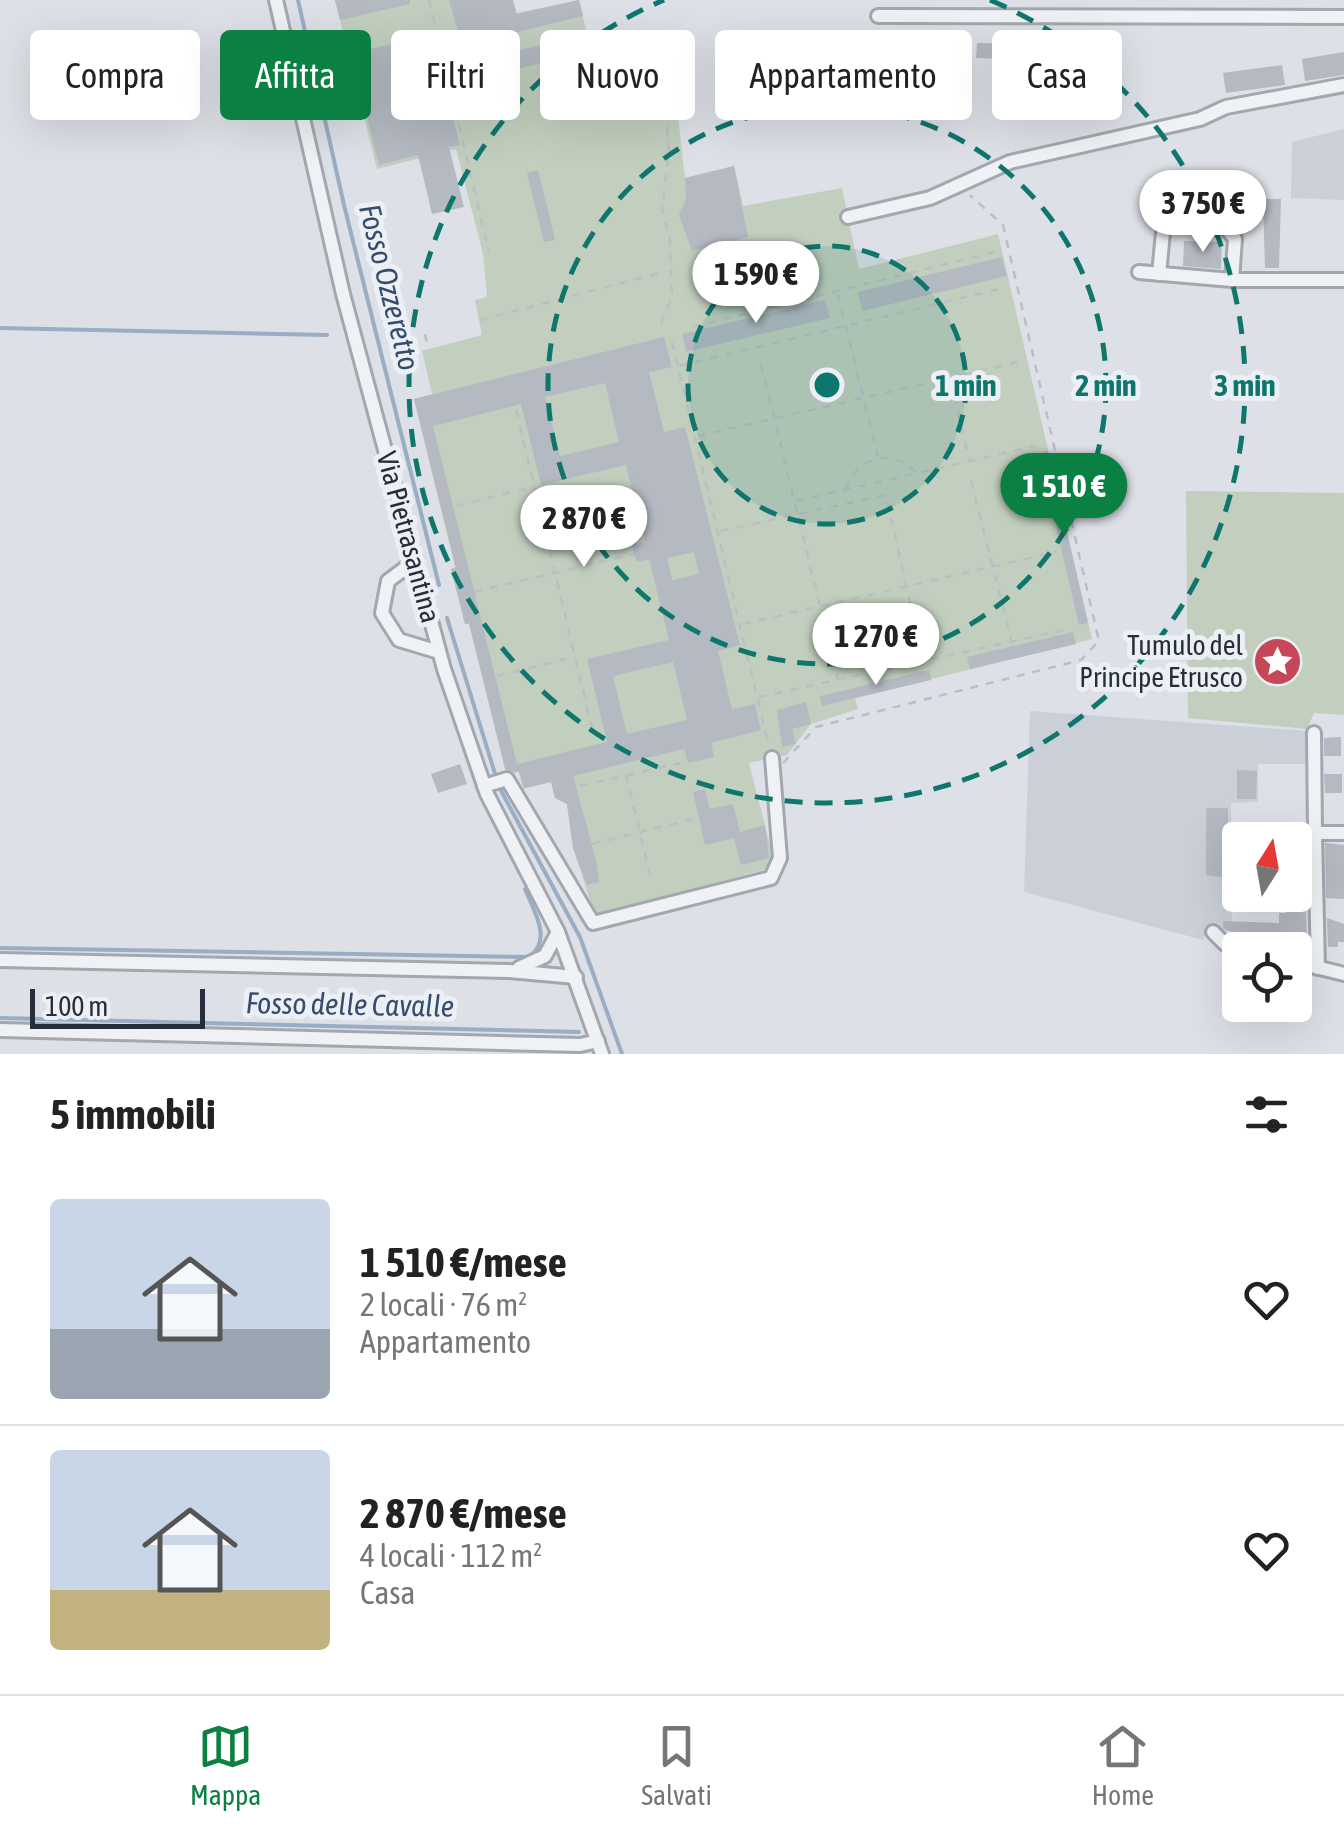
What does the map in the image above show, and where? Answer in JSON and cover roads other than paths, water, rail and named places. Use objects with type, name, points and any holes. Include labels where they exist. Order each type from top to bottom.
[{"type":"street","name":"Via Pietrasantina","points":[[276,0],[343,294],[440,652],[487,785],[558,932],[600,1048]]},
{"type":"street","points":[[878,16],[1344,17]]},
{"type":"street","points":[[848,217],[960,187],[1010,162],[1200,119],[1226,107],[1344,85]]},
{"type":"street","points":[[1159,274],[1164,222],[1224,225],[1235,238],[1232,280]]},
{"type":"street","points":[[1139,272],[1232,280],[1344,280]]},
{"type":"street","points":[[416,560],[388,581],[382,614],[398,640],[440,652]]},
{"type":"street","points":[[1314,733],[1318,968]]},
{"type":"street","points":[[487,785],[507,779],[593,923],[771,878],[780,858],[773,764]]},
{"type":"street","points":[[1315,834],[1344,833]]},
{"type":"street","points":[[509,971],[539,962],[558,932]]},
{"type":"street","points":[[1213,932],[1222,940]]},
{"type":"street","points":[[0,960],[509,971],[576,977]]},
{"type":"street","points":[[1312,966],[1344,974]]},
{"type":"street","points":[[0,1030],[530,1049],[600,1048]]},
{"type":"waterway","name":"Fosso Ozzeretto","points":[[298,0],[344,205],[439,585]]},
{"type":"waterway","points":[[0,328],[327,335]]},
{"type":"waterway","name":"Fosso Ozzeretto","points":[[447,618],[496,777]]},
{"type":"waterway","name":"Fosso Ozzeretto","points":[[499,787],[580,937],[622,1054]]},
{"type":"waterway","points":[[0,948],[529,957],[541,934],[525,889]]},
{"type":"waterway","name":"Fosso delle Cavalle","points":[[0,1018],[579,1032]]},
{"type":"place","name":"Tumulo del Principe Etrusco","points":[[1278,661]]}]
